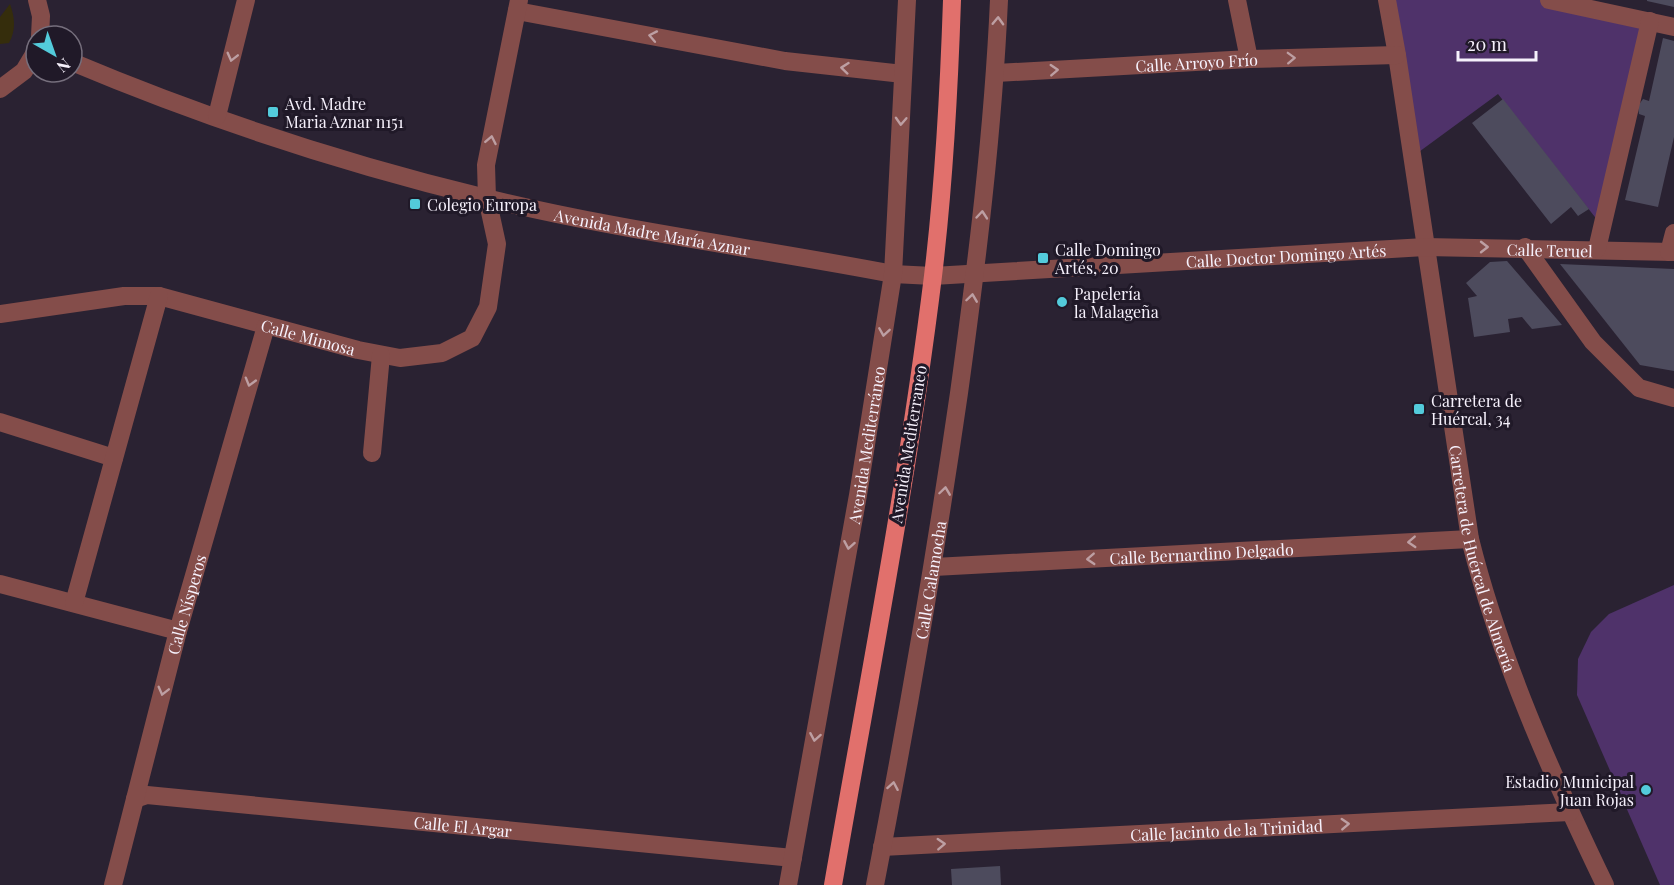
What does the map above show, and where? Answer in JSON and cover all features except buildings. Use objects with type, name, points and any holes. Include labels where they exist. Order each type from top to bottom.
[{"type":"main road","name":"Avenida Mediterraneo","points":[[832,885],[894,534],[933,276],[949,100],[952,0]]},
{"type":"street","points":[[37,0],[41,24]]},
{"type":"street","points":[[217,116],[246,0]]},
{"type":"street","name":"Avenida Mediterráneo","points":[[788,885],[858,495],[893,274],[907,0]]},
{"type":"street","points":[[976,273],[996,73],[999,0]]},
{"type":"street","points":[[1237,0],[1249,59]]},
{"type":"street","name":"Carretera de Huércal de Almería","points":[[1387,0],[1470,539],[1486,604],[1570,812],[1605,885]]},
{"type":"street","points":[[1549,0],[1674,27]]},
{"type":"street","points":[[518,5],[785,61],[903,74]]},
{"type":"street","name":"Calle Mimosa","points":[[0,314],[124,296],[159,296],[266,326],[400,358],[442,353],[472,338],[488,307],[496,244],[487,198],[486,165],[518,5]]},
{"type":"street","points":[[1597,249],[1650,21]]},
{"type":"street","name":"Calle Arroyo Frío","points":[[996,73],[1249,59],[1397,56]]},
{"type":"street","name":"Avenida Madre María Aznar","points":[[84,66],[217,116],[344,159],[487,198],[893,274]]},
{"type":"street","points":[[0,89],[24,71]]},
{"type":"street","points":[[1672,252],[1674,233]]},
{"type":"street","name":"Calle Doctor Domingo Artés","points":[[893,274],[933,276],[1425,247]]},
{"type":"street","name":"Calle Teruel","points":[[1425,247],[1525,247],[1672,252]]},
{"type":"street","points":[[1525,247],[1593,342],[1639,388],[1674,398]]},
{"type":"street","name":"Calle Calamocha","points":[[875,885],[934,567],[976,273]]},
{"type":"street","points":[[74,603],[159,296]]},
{"type":"street","name":"Calle Nísperos","points":[[113,885],[178,631],[266,326]]},
{"type":"street","points":[[372,453],[381,355]]},
{"type":"street","points":[[0,422],[114,458]]},
{"type":"street","name":"Calle Bernardino Delgado","points":[[934,567],[1470,539]]},
{"type":"street","points":[[0,584],[178,631]]},
{"type":"street","name":"Calle El Argar","points":[[135,799],[147,795],[793,858]]},
{"type":"street","name":"Calle Jacinto de la Trinidad","points":[[882,847],[1570,812]]},
{"type":"shaded area","points":[[1387,0],[1549,0],[1650,21],[1602,226],[1498,94],[1412,157]]},
{"type":"shaded area","name":"Estadio Municipal Juan Rojas","points":[[1674,585],[1674,885],[1660,885],[1577,695],[1578,659],[1591,632],[1609,614]]},
{"type":"sand","points":[[10,4],[14,19],[13,33],[9,43],[0,44],[0,17]]},
{"type":"place","name":"Avd. Madre Maria Aznar n151","points":[[273,112]]},
{"type":"place","name":"Colegio Europa","points":[[415,204]]},
{"type":"place","name":"Calle Domingo Artés, 20","points":[[1043,258]]},
{"type":"place","name":"Papelería la Malageña","points":[[1062,302]]},
{"type":"place","name":"Carretera de Huércal, 34","points":[[1419,409]]},
{"type":"place","name":"Estadio Municipal Juan Rojas","points":[[1646,790]]}]
